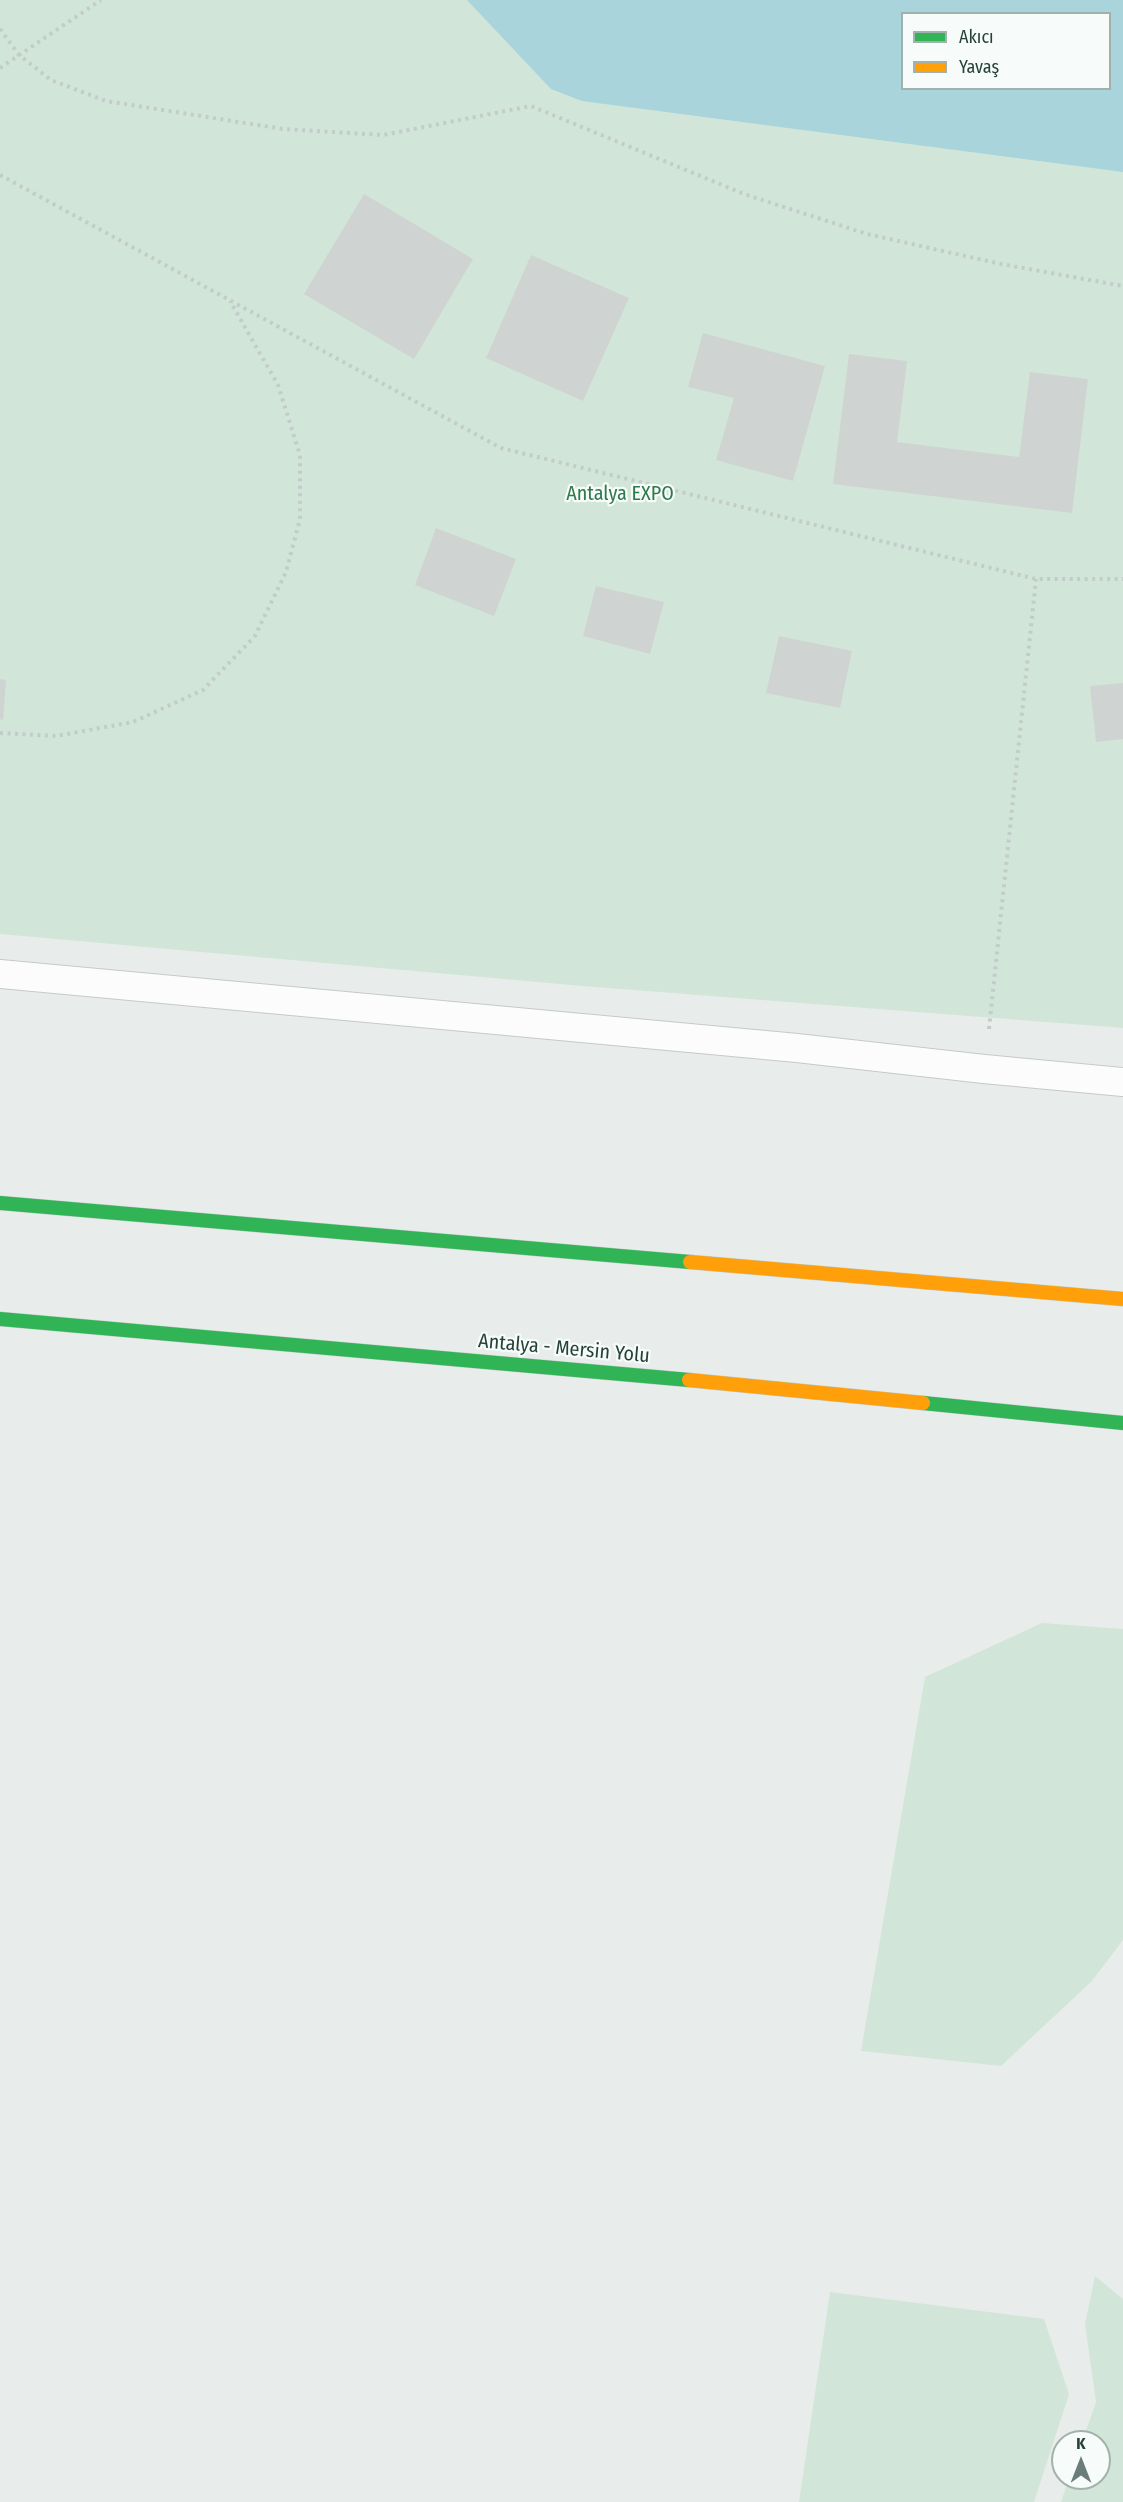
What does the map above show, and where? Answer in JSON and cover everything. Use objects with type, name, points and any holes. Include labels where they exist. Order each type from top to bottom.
[{"type":"highway","points":[[0,1203],[1123,1299]]},
{"type":"highway","name":"Antalya - Mersin Yolu","points":[[0,1319],[545,1366],[1123,1423]]},
{"type":"lane","points":[[0,974],[797,1048],[1123,1082]]},
{"type":"path","points":[[0,68],[101,0]]},
{"type":"path","points":[[0,29],[19,56],[51,80],[106,101],[283,129],[383,135],[531,106],[744,194],[867,234],[1001,264],[1123,286]]},
{"type":"path","points":[[0,175],[501,448],[1036,579],[1123,579]]},
{"type":"path","points":[[0,733],[56,736],[133,722],[203,690],[255,636],[286,572],[300,519],[300,455],[278,385],[229,300]]},
{"type":"path","points":[[984,1069],[1036,579]]},
{"type":"green space","name":"Antalya EXPO","points":[[0,0],[1123,0],[1123,1028],[582,986],[0,934]]},
{"type":"green space","points":[[1042,1623],[1123,1629],[1123,1940],[1092,1981],[1001,2066],[861,2051],[925,1677]]},
{"type":"green space","points":[[1095,2276],[1123,2299],[1123,2502],[1061,2502],[1065,2490],[1111,2490],[1111,2430],[1086,2430],[1096,2402],[1085,2324]]},
{"type":"green space","points":[[830,2292],[1044,2319],[1069,2394],[1057,2430],[1051,2430],[1051,2450],[1034,2502],[799,2502]]},
{"type":"water","points":[[467,0],[1123,0],[1123,172],[582,101],[551,89]]},
{"type":"building","points":[[364,194],[473,259],[414,359],[304,294]]},
{"type":"building","points":[[531,255],[629,298],[583,401],[486,358]]},
{"type":"building","points":[[703,333],[825,366],[793,481],[716,460],[734,398],[688,387]]},
{"type":"building","points":[[849,354],[907,361],[897,442],[1019,457],[1030,372],[1088,379],[1072,513],[833,484]]},
{"type":"building","points":[[436,528],[516,559],[494,616],[415,585]]},
{"type":"building","points":[[596,586],[664,602],[650,654],[583,636]]},
{"type":"building","points":[[779,636],[852,651],[840,708],[766,693]]},
{"type":"building","points":[[0,679],[6,680],[3,720],[0,719]]},
{"type":"building","points":[[1123,683],[1123,739],[1096,742],[1090,686]]},
{"type":"traffic: fast","points":[[0,1203],[690,1262]]},
{"type":"traffic: fast","points":[[0,1319],[689,1380]]},
{"type":"traffic: fast","points":[[923,1403],[1123,1423]]},
{"type":"traffic: slow","points":[[690,1262],[1123,1299]]},
{"type":"traffic: slow","points":[[689,1380],[923,1403]]}]
